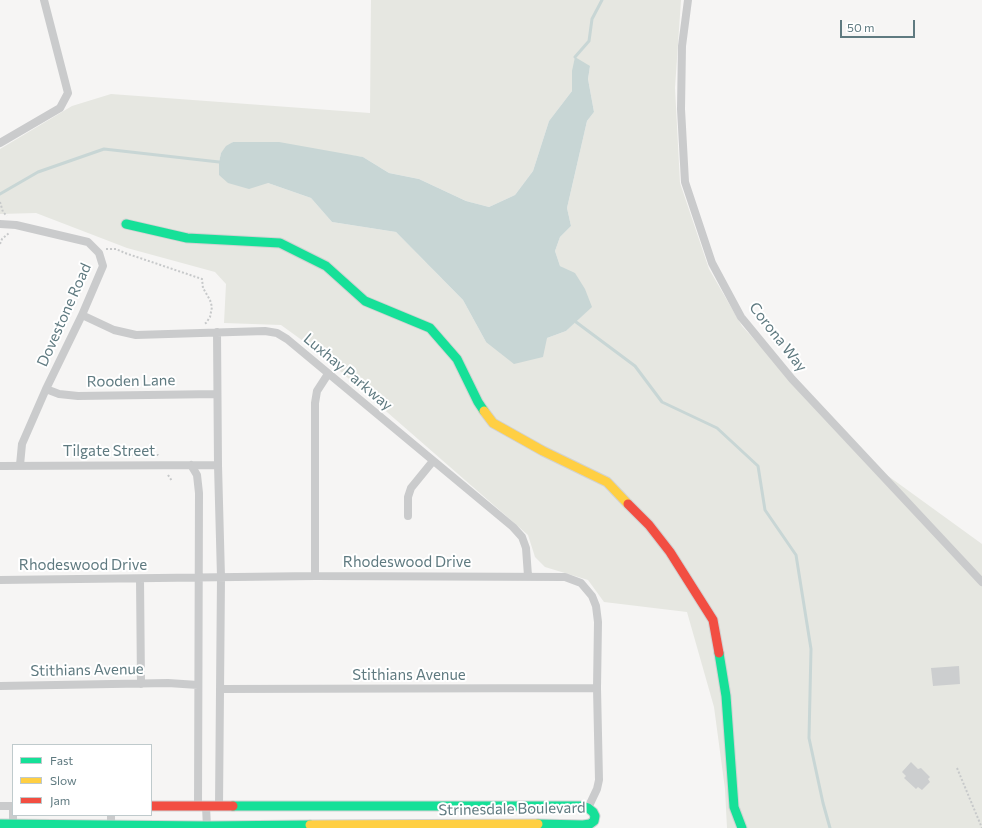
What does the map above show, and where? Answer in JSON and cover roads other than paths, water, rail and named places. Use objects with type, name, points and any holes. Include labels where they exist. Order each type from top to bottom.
[{"type":"street","points":[[0,142],[60,108],[68,93],[44,0]]},
{"type":"street","name":"Corona Way","points":[[688,0],[682,46],[681,109],[685,182],[712,263],[741,317],[792,379],[982,582]]},
{"type":"street","name":"Dovestone Road","points":[[0,224],[16,225],[88,242],[99,253],[103,266],[22,444],[20,465]]},
{"type":"street","points":[[126,224],[187,238],[280,243],[326,266],[365,301],[430,328],[457,359],[478,402],[493,423],[543,451],[607,482],[649,525],[670,552],[713,620],[726,696],[734,807],[742,828]]},
{"type":"street","name":"Luxhay Parkway","points":[[82,315],[114,330],[136,335],[265,331],[277,334],[287,339],[513,527],[522,537],[526,548],[528,576]]},
{"type":"street","points":[[217,332],[221,577],[219,806]]},
{"type":"street","points":[[315,576],[315,403],[317,391],[328,374]]},
{"type":"street","name":"Rooden Lane","points":[[46,389],[59,394],[78,396],[217,394]]},
{"type":"street","points":[[408,516],[408,497],[411,488],[433,461]]},
{"type":"street","name":"Tilgate Street","points":[[0,466],[218,466]]},
{"type":"street","points":[[191,466],[197,475],[199,493],[198,685],[202,806],[206,827]]},
{"type":"street","name":"Rhodeswood Drive","points":[[0,580],[315,576],[565,576],[581,583],[592,596],[596,606],[598,622],[597,688],[599,780],[597,789],[588,808]]},
{"type":"street","points":[[140,579],[141,684]]},
{"type":"street","name":"Stithians Avenue","points":[[0,686],[168,683],[198,685]]},
{"type":"street","name":"Stithians Avenue","points":[[221,689],[597,688]]},
{"type":"street","points":[[0,806],[12,806]]},
{"type":"street","name":"Strinesdale Boulevard","points":[[0,824],[13,826],[206,827],[587,826],[594,821],[595,816],[588,808],[582,806],[152,806]]},
{"type":"waterway","points":[[575,57],[589,41],[592,19],[602,0]]},
{"type":"waterway","points":[[0,194],[38,172],[104,149],[219,162]]},
{"type":"waterway","points":[[576,322],[635,366],[662,402],[717,428],[758,466],[765,510],[796,555],[811,649],[809,738],[830,828]]}]
